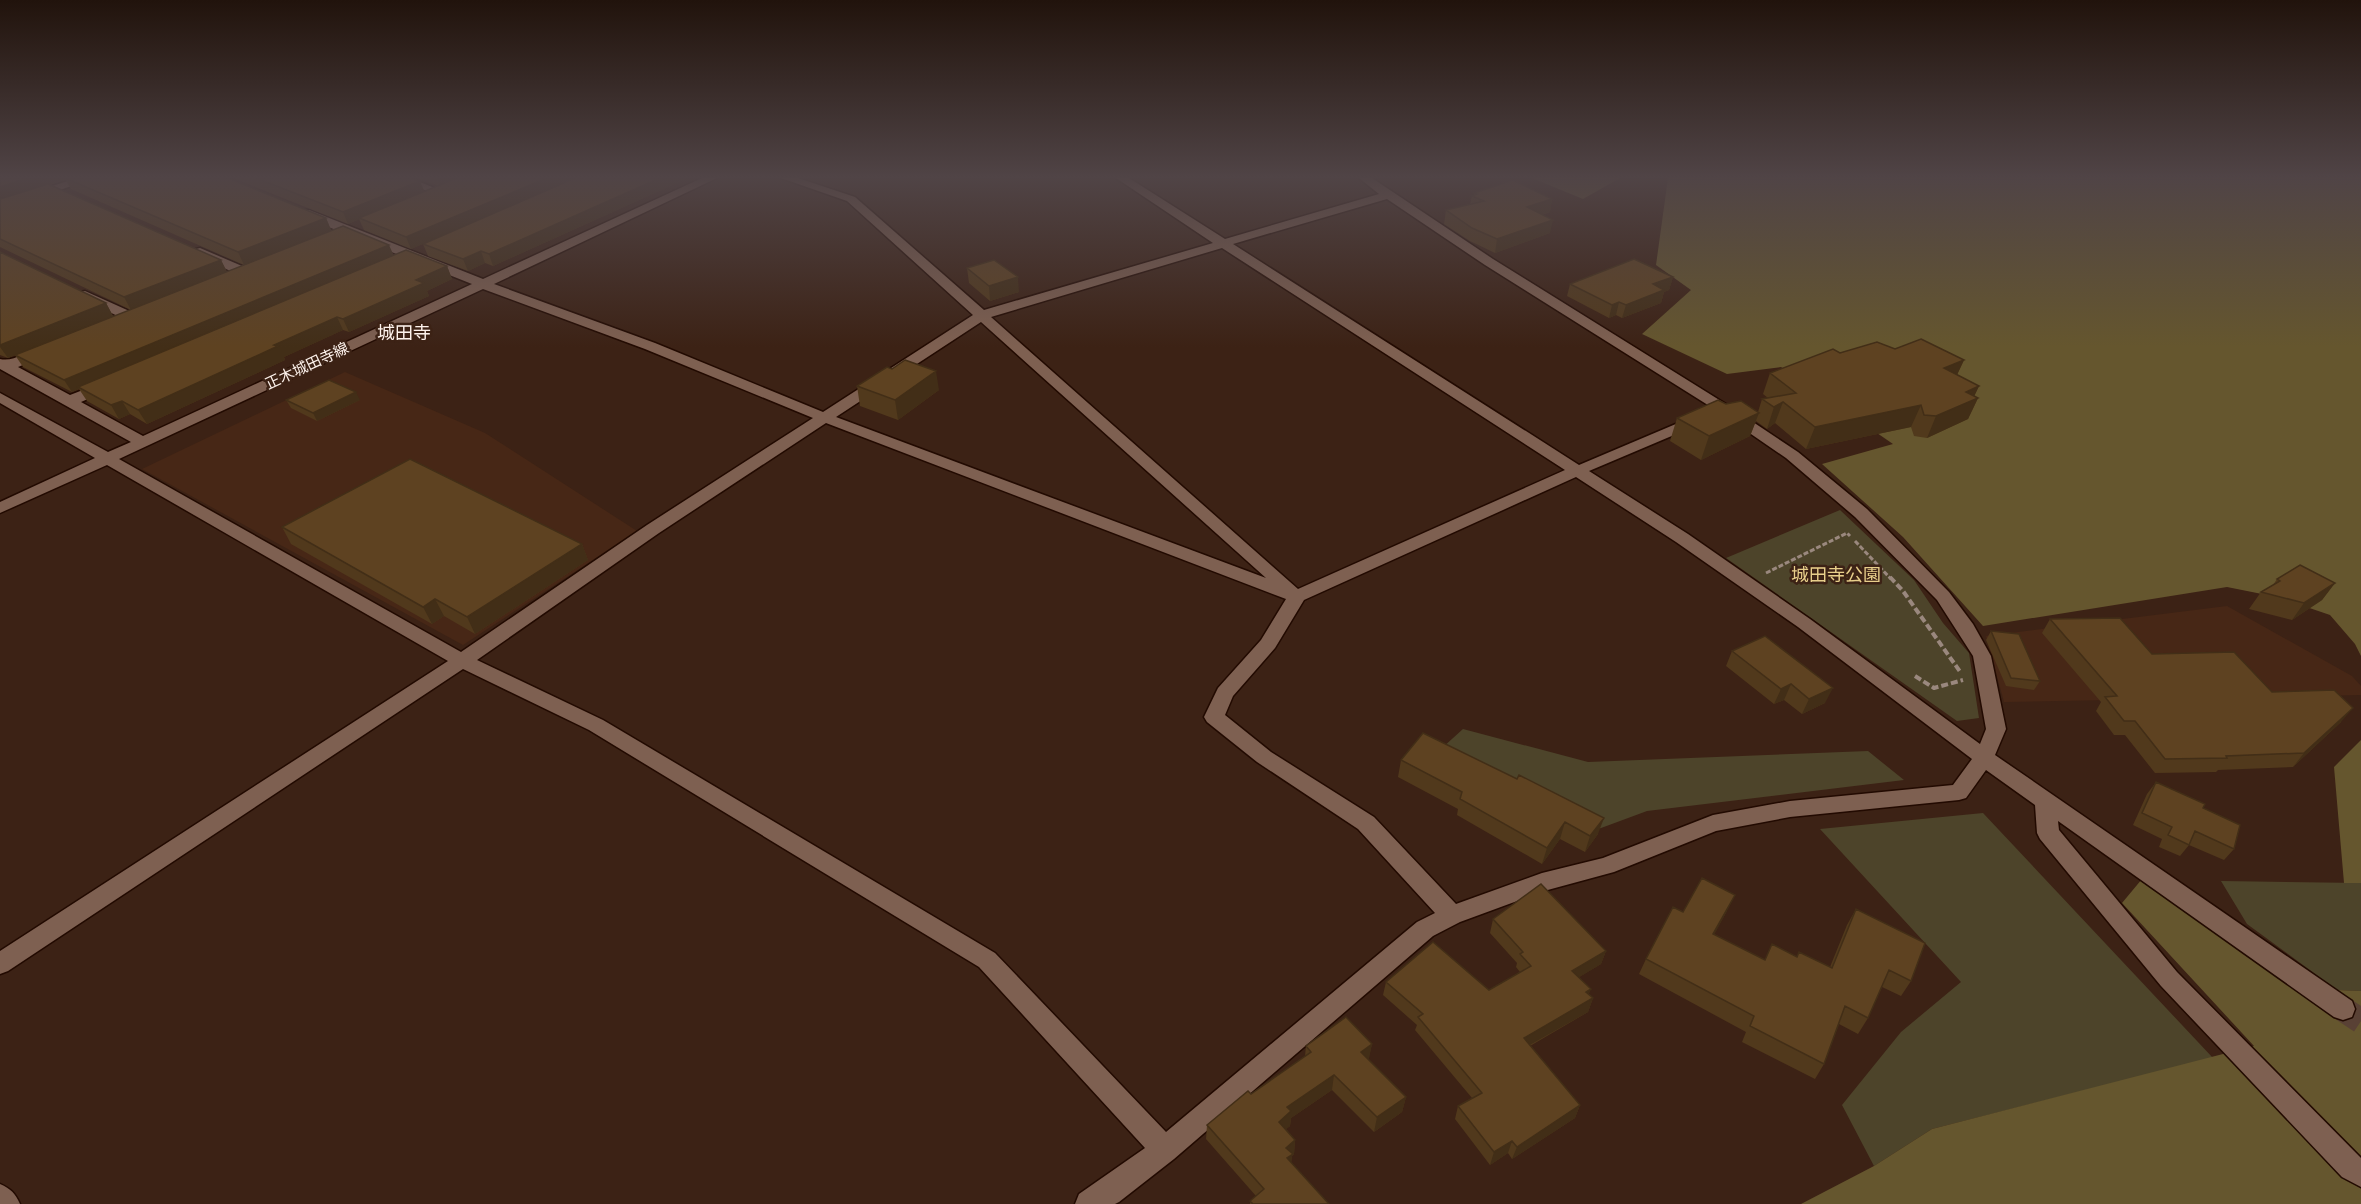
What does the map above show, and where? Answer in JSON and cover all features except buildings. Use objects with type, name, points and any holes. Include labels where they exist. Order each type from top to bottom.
[{"type":"street","points":[[327,239],[338,234]]},
{"type":"street","points":[[358,234],[485,285],[650,346],[823,417],[1297,596]]},
{"type":"street","name":"正木城田寺線","points":[[0,508],[592,234]]},
{"type":"street","points":[[891,234],[1297,596]]},
{"type":"street","points":[[1211,234],[1682,538],[1804,623],[1984,758],[2343,1009]]},
{"type":"street","points":[[0,964],[462,661],[653,529],[982,315],[1255,234]]},
{"type":"street","points":[[1089,1204],[1109,1192],[1165,1150],[1425,929],[1452,915],[1542,882],[1606,866],[1713,823],[1790,809],[1959,792],[1984,758],[1996,729],[1982,656],[1966,628],[1943,596],[1861,513],[1792,455],[1724,409],[1447,234]]},
{"type":"street","points":[[392,265],[434,247]]},
{"type":"street","points":[[192,249],[250,270],[224,280]]},
{"type":"street","points":[[70,288],[136,315],[110,325]]},
{"type":"street","points":[[3,365],[48,350]]},
{"type":"street","points":[[3,365],[143,442]]},
{"type":"street","points":[[69,401],[123,378]]},
{"type":"street","points":[[0,397],[462,661],[596,725],[987,960],[1165,1150]]},
{"type":"street","points":[[1452,915],[1366,823],[1264,757],[1214,717],[1225,693],[1268,645],[1297,596],[1577,471],[1724,409]]},
{"type":"street","points":[[2045,800],[2048,833],[2169,979],[2352,1168],[2361,1174]]},
{"type":"street","points":[[0,1198],[6,1204]]},
{"type":"path","points":[[1743,581],[1770,572],[1847,533],[1903,591],[1965,679],[1934,688],[1906,669]]},
{"type":"path","points":[[1770,572],[1778,579]]},
{"type":"shaded area","points":[[1660,234],[2361,234],[2361,656],[2355,644],[2330,615],[2277,597],[2227,587],[1983,626],[1903,537],[1822,464],[1893,444],[1781,367],[1727,374],[1642,334],[1691,290],[1656,265]]},
{"type":"shaded area","points":[[345,372],[485,433],[637,531],[463,645],[142,469]]},
{"type":"shaded area","points":[[2227,606],[2352,676],[2361,686],[2361,695],[2004,702],[1986,636]]},
{"type":"shaded area","points":[[2361,740],[2361,883],[2344,883],[2334,767]]},
{"type":"shaded area","points":[[2142,879],[2326,1008],[2337,990],[2361,991],[2361,1204],[1801,1204],[1874,1166],[1932,1129],[2254,1046],[2122,903]]},
{"type":"green space","name":"城田寺公園","points":[[1840,510],[1914,580],[1943,623],[1969,653],[1979,718],[1957,721],[1726,558]]},
{"type":"green space","points":[[1463,729],[1588,762],[1868,751],[1904,780],[1647,811],[1593,831],[1442,748]]},
{"type":"green space","points":[[1983,813],[2213,1058],[1932,1129],[1874,1166],[1842,1105],[1901,1032],[1961,982],[1820,829]]},
{"type":"green space","points":[[2221,881],[2361,883],[2361,991],[2337,990],[2247,924]]},
{"type":"tunnel","points":[[2343,1009],[2361,1021]]},
{"type":"district","name":"城田寺","points":[[404,333]]}]
